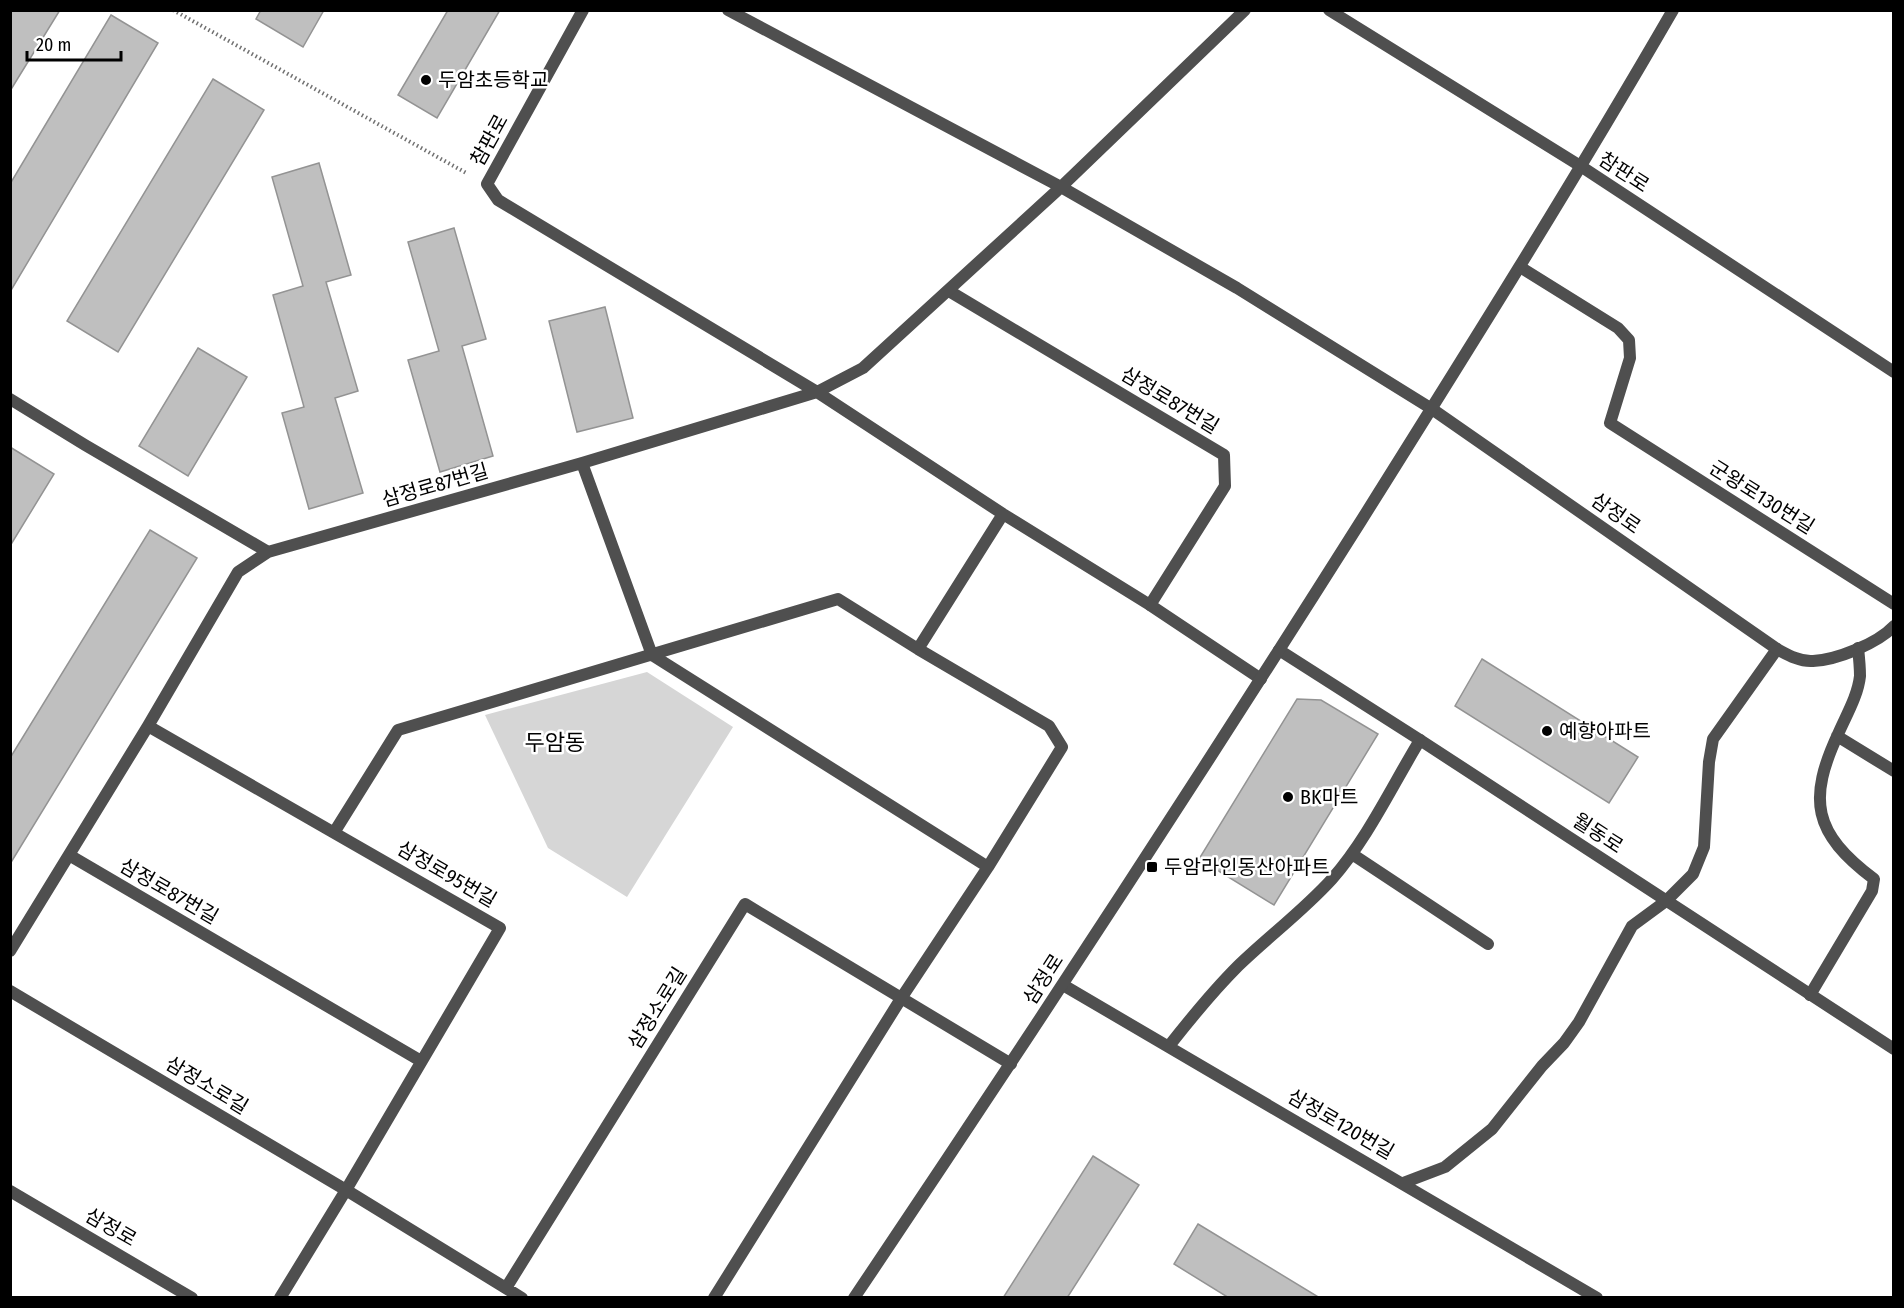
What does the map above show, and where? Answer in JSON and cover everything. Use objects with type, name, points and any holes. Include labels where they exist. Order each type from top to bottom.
[{"type":"street","name":"참판로","points":[[489,189],[583,10]]},
{"type":"street","points":[[728,10],[1061,187]]},
{"type":"street","name":"삼정로87번길","points":[[10,951],[148,726],[238,572],[268,552],[582,464],[817,392],[863,368],[1061,187],[1245,10]]},
{"type":"street","name":"참판로","points":[[1329,10],[1581,167],[1893,372]]},
{"type":"street","name":"삼정로","points":[[854,1298],[1063,985],[1261,679],[1520,267],[1673,10]]},
{"type":"street","name":"삼정로","points":[[1061,187],[1237,288],[1432,409],[1777,649]]},
{"type":"street","points":[[489,189],[498,200],[817,392],[1003,514],[1150,605],[1261,679]]},
{"type":"street","name":"군왕로130번길","points":[[1520,267],[1618,327],[1629,340],[1630,358],[1610,423],[1893,603]]},
{"type":"street","name":"삼정로87번길","points":[[949,291],[1224,455],[1226,486],[1150,605]]},
{"type":"street","points":[[10,399],[268,552]]},
{"type":"street","points":[[582,464],[652,655],[988,867]]},
{"type":"street","points":[[918,650],[1003,514]]},
{"type":"street","points":[[148,726],[335,831],[398,730],[838,599],[918,650],[1049,726],[1062,747],[714,1298]]},
{"type":"street","points":[[1403,1183],[1445,1167],[1492,1129],[1579,1022],[1632,926],[1666,901],[1693,874],[1704,847],[1709,762],[1713,739],[1777,649],[1791,657],[1811,661],[1838,656],[1875,640],[1893,626]]},
{"type":"street","points":[[1810,994],[1867,900],[1872,891],[1874,879],[1843,852],[1828,834],[1818,796],[1823,773],[1856,693],[1860,675],[1858,648]]},
{"type":"street","name":"월동로","points":[[1279,650],[1893,1049]]},
{"type":"street","points":[[1837,736],[1893,771]]},
{"type":"street","points":[[1169,1046],[1202,1003],[1239,965],[1294,917],[1352,854],[1420,740]]},
{"type":"street","name":"삼정로95번길","points":[[280,1298],[500,928],[335,831]]},
{"type":"street","points":[[1352,854],[1488,944]]},
{"type":"street","name":"삼정로87번길","points":[[69,855],[421,1060]]},
{"type":"street","name":"삼정소로길","points":[[506,1288],[745,904],[902,997]]},
{"type":"street","name":"삼정로120번길","points":[[1063,985],[1597,1298]]},
{"type":"street","name":"삼정소로길","points":[[10,991],[346,1190],[522,1298]]},
{"type":"street","points":[[902,997],[1011,1064]]},
{"type":"street","name":"삼정로","points":[[10,1191],[192,1298]]},
{"type":"path","points":[[173,10],[489,189]]},
{"type":"shaded area","points":[[647,672],[733,727],[627,897],[548,848],[485,715]]},
{"type":"building","points":[[10,10],[60,10],[10,91]]},
{"type":"building","points":[[261,10],[324,10],[303,47],[256,19]]},
{"type":"building","points":[[448,10],[500,10],[437,118],[398,95]]},
{"type":"building","points":[[111,15],[158,43],[10,292],[10,184]]},
{"type":"building","points":[[213,79],[264,110],[118,352],[67,321]]},
{"type":"building","points":[[319,163],[351,275],[326,282],[358,391],[335,398],[363,493],[309,509],[282,413],[304,407],[273,295],[303,286],[272,177]]},
{"type":"building","points":[[454,228],[486,339],[462,346],[493,456],[440,472],[408,360],[439,351],[408,242]]},
{"type":"building","points":[[605,307],[633,418],[577,432],[549,321]]},
{"type":"building","points":[[198,348],[247,377],[188,476],[139,446]]},
{"type":"building","points":[[10,447],[54,474],[10,546]]},
{"type":"building","points":[[150,530],[197,558],[10,864],[10,758]]},
{"type":"building","name":"예향아파트","points":[[1482,659],[1638,757],[1609,803],[1455,706]]},
{"type":"building","name":"BK마트","points":[[1297,699],[1321,700],[1378,734],[1274,905],[1199,859]]},
{"type":"building","points":[[1093,1156],[1139,1185],[1067,1298],[1003,1298]]},
{"type":"building","points":[[1198,1224],[1320,1298],[1229,1298],[1174,1264]]},
{"type":"place","name":"두암초등학교","points":[[426,80]]},
{"type":"place","name":"예향아파트","points":[[1547,731]]},
{"type":"place","name":"BK마트","points":[[1288,797]]},
{"type":"place","name":"두암라인동산아파트","points":[[1152,867]]},
{"type":"district","name":"두암동","points":[[555,742]]}]
